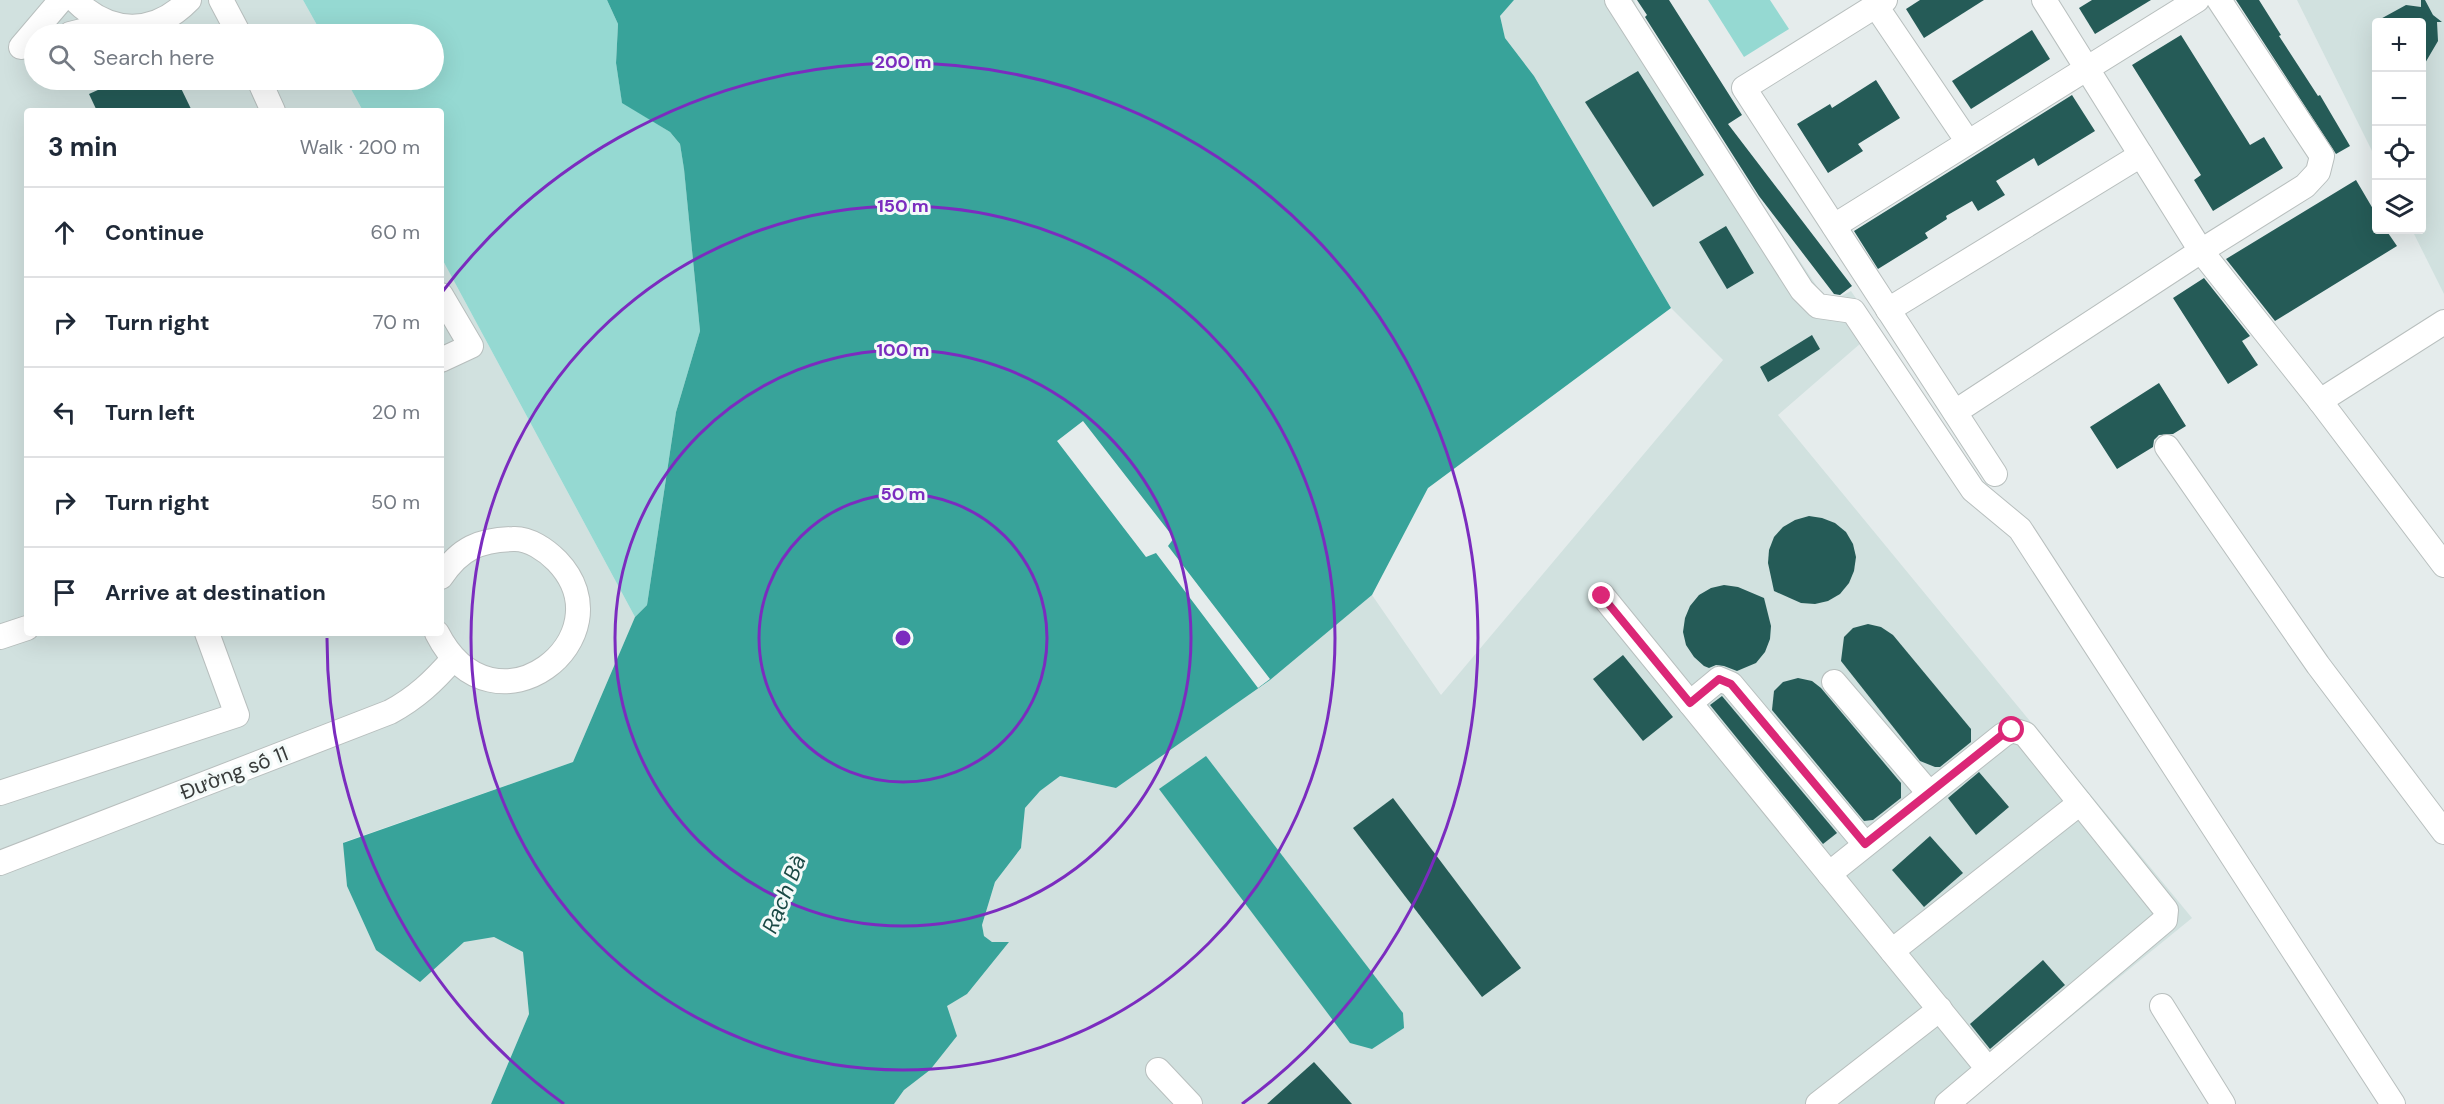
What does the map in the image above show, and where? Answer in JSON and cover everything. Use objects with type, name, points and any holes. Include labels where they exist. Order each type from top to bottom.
[{"type":"street","points":[[40,24],[61,0]]},
{"type":"street","points":[[75,0],[88,13],[110,24]]},
{"type":"street","points":[[150,24],[177,12],[189,0]]},
{"type":"street","points":[[221,0],[234,24]]},
{"type":"street","points":[[1617,0],[1802,290],[1818,306],[1853,311],[1973,490],[2020,529],[2393,1104]]},
{"type":"street","points":[[2044,0],[2201,251],[2320,401],[2444,564]]},
{"type":"street","points":[[1834,226],[2197,0]]},
{"type":"street","points":[[1955,412],[2201,251],[2305,186],[2318,172],[2322,156],[2219,0]]},
{"type":"street","points":[[1968,142],[1881,3],[1744,88],[1995,474]]},
{"type":"street","points":[[264,90],[272,108]]},
{"type":"street","points":[[1888,310],[2141,155]]},
{"type":"street","points":[[444,300],[471,346],[444,359]]},
{"type":"street","points":[[2320,401],[2444,322]]},
{"type":"street","points":[[2167,447],[2318,664],[2444,832]]},
{"type":"street","points":[[439,636],[453,659],[478,676],[508,682],[537,674],[561,656],[575,630],[577,600],[567,572],[546,550],[518,539],[488,540],[461,553],[444,573]]},
{"type":"street","points":[[1602,596],[1988,1069]]},
{"type":"street","points":[[0,637],[24,629]]},
{"type":"street","points":[[0,792],[237,714],[208,636]]},
{"type":"street","name":"Đường số 11","points":[[0,863],[390,712],[410,701],[434,682],[453,659]]},
{"type":"street","points":[[1690,703],[1719,679],[1731,684],[1865,844]]},
{"type":"street","points":[[1834,682],[1929,793]]},
{"type":"street","points":[[1828,874],[2002,735],[2012,730],[2025,734],[2166,910],[2164,920],[1947,1104]]},
{"type":"street","points":[[1892,951],[2080,803]]},
{"type":"street","points":[[2162,1006],[2223,1104]]},
{"type":"street","points":[[1818,1104],[1940,1009]]},
{"type":"street","points":[[1158,1070],[1190,1104]]},
{"type":"shaded area","points":[[0,0],[303,0],[316,24],[24,24],[24,90],[351,90],[361,108],[24,108],[24,636],[444,636],[444,263],[635,617],[573,762],[344,842],[347,886],[376,950],[494,937],[523,952],[529,1014],[491,1104],[0,1104]]},
{"type":"shaded area","points":[[303,0],[607,0],[618,24],[616,63],[622,102],[670,132],[680,144],[700,331],[676,412],[647,605],[635,617],[444,263],[444,108],[361,108],[351,90],[444,90],[444,24],[316,24]]},
{"type":"shaded area","points":[[1514,0],[1634,0],[1641,19],[1828,303],[1851,291],[1987,489],[1968,503],[1861,343],[1778,415],[2192,918],[1964,1104],[894,1104],[904,1090],[930,1070],[946,1006],[967,994],[1009,942],[992,942],[984,936],[982,925],[995,882],[1021,848],[1025,808],[1040,791],[1059,776],[1116,788],[1270,679],[1372,595],[1441,695],[1723,360],[1671,308],[1534,76],[1505,38],[1500,16]]},
{"type":"shaded area","points":[[1708,0],[1770,0],[1789,29],[1744,57]]},
{"type":"shaded area","points":[[2297,0],[2444,0],[2444,294],[2414,234],[2426,234],[2426,18],[2372,18],[2372,151]]},
{"type":"water","name":"Rạch Bà","points":[[607,0],[1514,0],[1500,16],[1505,38],[1534,76],[1671,308],[1428,488],[1372,595],[1270,680],[1116,788],[1060,776],[1040,791],[1025,808],[1021,848],[995,882],[982,925],[984,936],[992,942],[1009,942],[967,994],[947,1006],[957,1036],[930,1070],[904,1090],[894,1104],[491,1104],[529,1014],[523,952],[494,937],[464,942],[420,982],[376,950],[347,886],[343,843],[573,762],[635,617],[647,605],[676,412],[700,331],[680,144],[670,132],[622,103],[616,63],[618,24]]},
{"type":"water","points":[[1206,756],[1403,1013],[1404,1028],[1372,1049],[1350,1043],[1159,789]]},
{"type":"pier","points":[[1083,421],[1174,538],[1168,546],[1270,679],[1258,688],[1156,553],[1146,557],[1057,441]]},
{"type":"building","points":[[1637,0],[1669,0],[1742,115],[1728,124],[1852,286],[1840,295],[1834,294],[1759,196],[1645,17],[1647,15]]},
{"type":"building","points":[[1920,0],[1984,0],[1924,38],[1906,9]]},
{"type":"building","points":[[2092,0],[2151,0],[2095,34],[2079,8]]},
{"type":"building","points":[[2236,0],[2259,0],[2281,35],[2279,36],[2318,96],[2320,95],[2350,146],[2336,154]]},
{"type":"building","points":[[2421,0],[2425,0],[2433,15],[2442,22],[2437,22],[2438,41],[2426,61],[2426,18],[2382,18],[2406,5],[2421,7]]},
{"type":"building","points":[[2032,30],[2050,59],[1971,109],[1952,81]]},
{"type":"building","points":[[2181,35],[2250,145],[2264,137],[2283,168],[2213,211],[2194,180],[2201,175],[2132,65]]},
{"type":"building","points":[[1638,71],[1704,175],[1653,207],[1585,102]]},
{"type":"building","points":[[1876,80],[1900,118],[1858,144],[1863,151],[1828,173],[1797,124],[1830,104],[1832,108]]},
{"type":"building","points":[[98,90],[182,90],[191,108],[96,108],[89,94]]},
{"type":"building","points":[[2072,95],[2095,131],[2038,166],[2034,158],[1996,181],[2005,195],[1978,211],[1972,201],[1946,216],[1947,219],[1925,233],[1928,238],[1878,269],[1854,231]]},
{"type":"building","points":[[2356,180],[2372,207],[2372,234],[2389,234],[2397,246],[2275,321],[2226,259]]},
{"type":"building","points":[[1726,226],[1754,273],[1727,289],[1699,242]]},
{"type":"building","points":[[2204,278],[2250,336],[2242,341],[2258,365],[2228,384],[2173,298]]},
{"type":"building","points":[[1812,335],[1820,349],[1768,382],[1760,367]]},
{"type":"building","points":[[2159,383],[2186,426],[2173,434],[2159,435],[2154,440],[2153,447],[2117,469],[2090,427]]},
{"type":"building","points":[[1809,516],[1835,523],[1846,532],[1853,544],[1856,557],[1849,583],[1840,594],[1828,601],[1815,604],[1801,603],[1774,591],[1768,563],[1769,550],[1774,537],[1783,527]]},
{"type":"building","points":[[1724,585],[1738,587],[1764,598],[1771,626],[1770,639],[1765,652],[1756,663],[1737,671],[1724,666],[1716,665],[1709,668],[1704,666],[1686,645],[1683,632],[1690,606],[1699,595],[1711,588]]},
{"type":"building","points":[[1868,624],[1881,627],[1893,635],[1971,729],[1971,742],[1940,767],[1920,761],[1841,661],[1844,637],[1853,628]]},
{"type":"building","points":[[1623,655],[1673,717],[1643,741],[1593,679]]},
{"type":"building","points":[[1798,678],[1812,681],[1821,688],[1901,783],[1901,798],[1873,820],[1864,821],[1772,710],[1774,691],[1783,682]]},
{"type":"building","points":[[1722,696],[1837,833],[1823,844],[1710,705]]},
{"type":"building","points":[[1979,772],[2009,807],[1976,835],[1948,798]]},
{"type":"building","points":[[1393,798],[1521,968],[1482,997],[1353,828]]},
{"type":"building","points":[[1930,836],[1963,873],[1924,907],[1892,870]]},
{"type":"building","points":[[2043,960],[2065,985],[1990,1049],[1970,1024]]},
{"type":"building","points":[[1314,1062],[1352,1104],[1267,1104]]},
{"type":"route","points":[[1602,596],[1690,703],[1719,679],[1731,684],[1865,844],[2002,735],[2012,730]]}]
